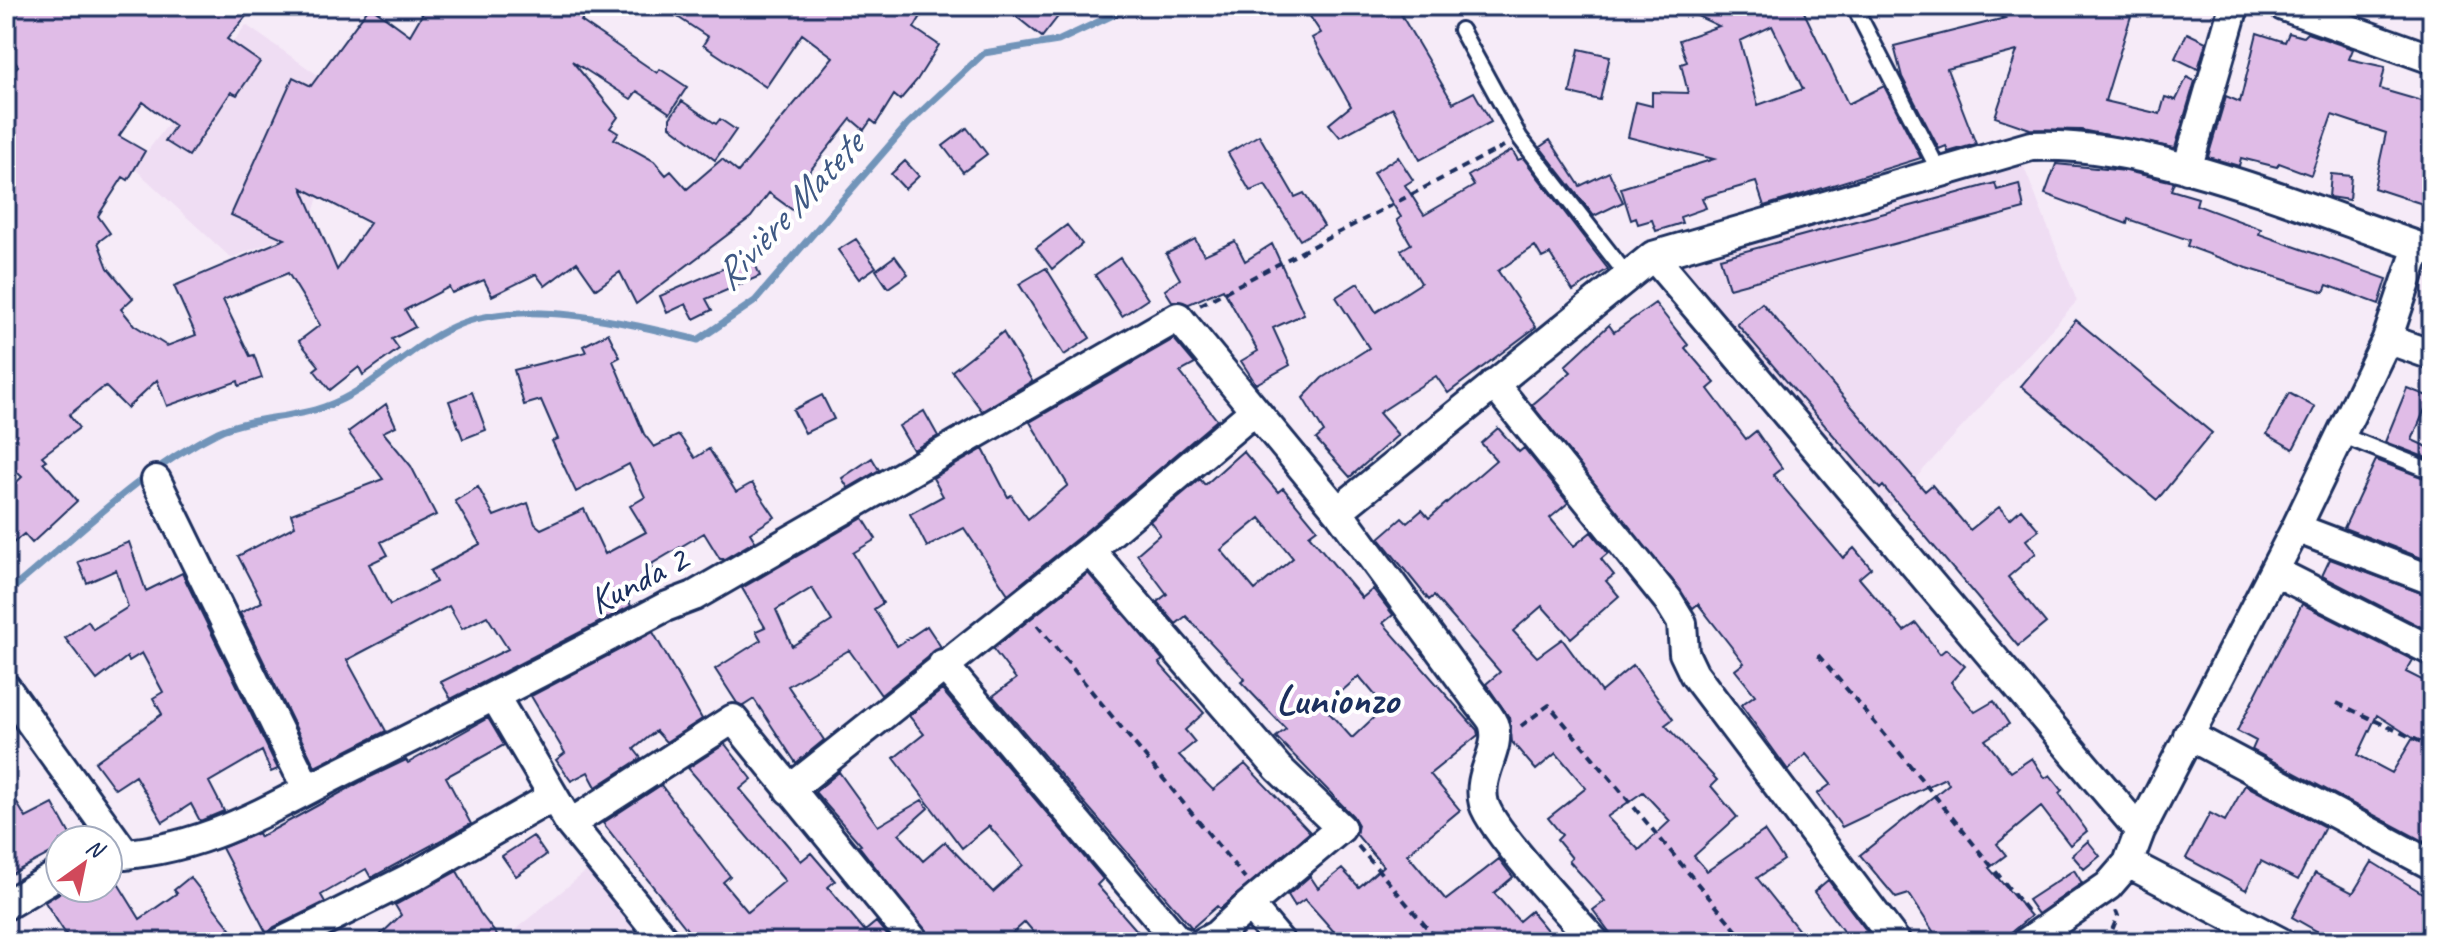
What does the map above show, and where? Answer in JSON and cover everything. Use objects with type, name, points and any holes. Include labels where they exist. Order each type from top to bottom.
[{"type":"street","points":[[2187,169],[2234,6]]},
{"type":"street","points":[[2283,6],[2432,59]]},
{"type":"street","points":[[1338,511],[1626,274],[1653,256],[2031,146],[2065,144],[2187,169],[2425,249],[2387,339],[2341,435],[2140,831],[2128,863],[2108,886],[2035,937]]},
{"type":"street","points":[[1653,256],[2140,831]]},
{"type":"street","points":[[1178,317],[1338,511],[1494,726],[1493,746],[1481,778],[1484,806],[1595,942]]},
{"type":"street","name":"Kunda 2","points":[[124,854],[215,836],[267,814],[307,789],[495,697],[665,607],[694,596],[1178,317]]},
{"type":"street","points":[[2387,339],[2432,355]]},
{"type":"street","points":[[1494,384],[1668,600],[1682,623],[1684,653],[1694,674],[1896,942]]},
{"type":"street","points":[[789,790],[943,664],[1090,550],[1254,411]]},
{"type":"street","points":[[156,480],[307,789]]},
{"type":"street","points":[[2296,528],[2432,580]]},
{"type":"street","points":[[1090,550],[1278,768],[1341,828],[1217,935],[1204,942]]},
{"type":"street","points":[[2274,571],[2432,651]]},
{"type":"street","points":[[943,664],[1177,940],[1183,942]]},
{"type":"street","points":[[6,688],[96,824]]},
{"type":"street","points":[[495,697],[570,824],[666,942]]},
{"type":"street","points":[[570,824],[733,719],[915,942]]},
{"type":"street","points":[[2188,735],[2432,865]]},
{"type":"street","points":[[282,942],[416,875],[552,797]]},
{"type":"street","points":[[2128,863],[2280,942]]},
{"type":"street","points":[[6,905],[44,882]]},
{"type":"street","points":[[1254,900],[1280,942]]},
{"type":"lane","points":[[1854,6],[1939,171]]},
{"type":"lane","points":[[1461,30],[1520,138],[1626,274]]},
{"type":"lane","points":[[2341,435],[2432,471]]},
{"type":"path","points":[[1178,317],[1520,138]]},
{"type":"path","points":[[1021,605],[1254,900]]},
{"type":"path","points":[[1818,655],[1929,792],[1962,825],[2035,937]]},
{"type":"path","points":[[2337,703],[2432,747]]},
{"type":"path","points":[[1549,705],[1746,942]]},
{"type":"path","points":[[1341,828],[1439,942]]},
{"type":"shaded area","points":[[246,25],[348,96],[309,227],[231,258],[134,168]]},
{"type":"shaded area","points":[[2020,157],[2077,301],[1882,515],[1673,261]]},
{"type":"shaded area","points":[[589,869],[649,942],[500,942]]},
{"type":"building","points":[[6,6],[238,6],[248,14],[227,39],[260,62],[237,95],[231,92],[189,156],[165,141],[175,126],[143,102],[119,136],[145,151],[128,180],[123,177],[98,216],[110,233],[98,242],[108,268],[133,298],[121,309],[134,325],[167,346],[196,335],[174,286],[285,239],[231,215],[293,77],[311,86],[370,6],[410,35],[427,6],[573,6],[586,14],[581,21],[657,73],[660,69],[687,87],[670,113],[637,91],[631,99],[572,61],[618,117],[610,128],[618,133],[614,139],[654,161],[666,175],[671,171],[687,189],[722,159],[738,172],[833,57],[802,34],[766,87],[703,45],[708,37],[661,6],[927,6],[914,28],[939,45],[917,80],[900,100],[894,95],[876,124],[871,120],[864,130],[851,119],[805,177],[814,184],[794,211],[769,193],[751,217],[636,304],[620,272],[596,289],[577,262],[545,286],[536,274],[492,296],[484,280],[452,293],[449,287],[405,310],[415,327],[392,339],[399,349],[363,375],[359,367],[330,390],[314,370],[319,366],[299,341],[320,325],[288,273],[223,300],[250,356],[254,355],[262,378],[239,386],[238,381],[167,406],[157,380],[127,408],[105,386],[69,415],[79,428],[42,456],[46,460],[43,462],[77,501],[32,543],[24,534],[6,549],[6,492],[22,477],[6,461],[6,78],[18,66],[6,50]],"holes":[[[302,188],[370,223],[337,270]]]},
{"type":"building","points":[[1003,6],[1050,6],[1060,14],[1042,37]]},
{"type":"building","points":[[1303,6],[1396,6],[1453,103],[1474,92],[1491,122],[1420,160],[1393,108],[1340,137],[1329,124],[1351,106],[1312,38],[1321,33]]},
{"type":"building","points":[[1676,6],[1819,6],[1804,12],[1848,104],[1884,86],[1921,158],[1764,206],[1756,182],[1702,198],[1706,208],[1680,217],[1682,223],[1656,231],[1652,220],[1638,224],[1636,218],[1631,220],[1621,188],[1714,159],[1628,137],[1636,102],[1652,106],[1652,92],[1688,93],[1681,64],[1687,62],[1679,40],[1719,26]],"holes":[[[1772,26],[1803,89],[1758,105],[1740,41]]]},
{"type":"building","points":[[1978,6],[2134,6],[2105,101],[2160,114],[2165,97],[2176,100],[2187,77],[2195,81],[2175,148],[2081,130],[2030,129],[1995,117],[2017,51],[1947,69],[1976,144],[1948,152],[1946,146],[1939,149],[1902,77],[1894,46],[2005,18],[1978,9]]},
{"type":"building","points":[[2187,33],[2206,42],[2198,69],[2175,58]]},
{"type":"building","points":[[2257,33],[2285,42],[2289,33],[2303,37],[2307,33],[2353,49],[2349,59],[2385,67],[2380,89],[2432,104],[2432,207],[2374,188],[2386,133],[2332,115],[2311,175],[2279,163],[2277,167],[2241,158],[2239,166],[2208,157],[2226,96],[2240,102]]},
{"type":"building","points":[[1579,49],[1610,56],[1600,100],[1570,93]]},
{"type":"building","points":[[682,101],[716,124],[720,119],[736,130],[715,160],[670,126],[670,118]]},
{"type":"building","points":[[967,128],[987,154],[963,172],[943,146]]},
{"type":"building","points":[[1259,135],[1295,197],[1304,193],[1324,226],[1300,240],[1265,185],[1250,191],[1228,153]]},
{"type":"building","points":[[1550,140],[1580,186],[1609,172],[1623,202],[1594,216],[1540,147]]},
{"type":"building","points":[[1512,150],[1518,160],[1523,158],[1608,269],[1573,291],[1550,254],[1542,258],[1535,246],[1498,271],[1536,327],[1448,393],[1436,376],[1379,413],[1398,435],[1350,477],[1316,439],[1324,432],[1303,398],[1322,378],[1369,348],[1336,297],[1358,283],[1376,312],[1421,283],[1401,250],[1411,244],[1397,220],[1401,217],[1373,173],[1398,157],[1413,180],[1405,185],[1424,215],[1474,186],[1468,176]]},
{"type":"building","points":[[905,161],[919,176],[905,189],[891,174]]},
{"type":"building","points":[[2056,164],[2126,171],[2174,182],[2171,190],[2198,198],[2196,205],[2261,229],[2259,234],[2387,279],[2379,304],[2327,285],[2324,292],[2247,268],[2187,246],[2189,240],[2128,219],[2127,224],[2045,194]]},
{"type":"building","points":[[2331,174],[2351,176],[2349,200],[2329,197]]},
{"type":"building","points":[[1995,183],[1997,190],[2019,184],[2024,209],[1729,288],[1720,258]]},
{"type":"building","points":[[1067,225],[1082,244],[1052,269],[1036,248]]},
{"type":"building","points":[[856,239],[876,267],[859,279],[838,250]]},
{"type":"building","points":[[1195,239],[1204,255],[1235,241],[1245,261],[1272,244],[1304,314],[1273,328],[1290,365],[1256,384],[1241,361],[1258,351],[1223,289],[1189,304],[1172,301],[1165,290],[1180,279],[1166,254]]},
{"type":"building","points":[[752,256],[760,276],[706,299],[712,310],[694,319],[686,304],[667,313],[660,296]]},
{"type":"building","points":[[895,256],[908,274],[888,288],[876,270]]},
{"type":"building","points":[[1120,258],[1148,299],[1122,316],[1095,275]]},
{"type":"building","points":[[1046,268],[1090,338],[1064,355],[1019,284]]},
{"type":"building","points":[[1655,303],[1688,345],[1685,348],[1715,383],[1708,389],[1746,439],[1756,431],[1782,468],[1773,475],[1843,558],[1854,548],[1871,568],[1859,578],[1904,631],[1916,623],[1940,654],[1946,649],[1965,666],[1951,682],[1975,712],[1994,701],[2009,724],[1985,740],[2011,772],[2032,758],[2045,778],[2050,775],[2062,790],[2059,793],[2087,831],[2070,845],[2041,807],[1997,844],[2006,855],[1989,868],[2031,916],[1999,942],[1940,942],[1909,894],[1896,898],[1860,855],[1949,784],[1945,778],[1842,827],[1817,794],[1831,784],[1806,754],[1788,770],[1741,705],[1755,695],[1735,670],[1744,663],[1698,604],[1693,608],[1532,405],[1571,372],[1565,366],[1609,325],[1614,332]]},
{"type":"building","points":[[1762,303],[1925,491],[1932,485],[1970,530],[1999,507],[2010,519],[2021,509],[2039,530],[2026,540],[2036,553],[2008,577],[2046,623],[2018,646],[1883,486],[1880,489],[1737,324]]},
{"type":"building","points":[[2076,320],[2212,433],[2157,500],[2021,386]]},
{"type":"building","points":[[1003,332],[1032,381],[982,411],[952,371]]},
{"type":"building","points":[[608,333],[620,357],[613,361],[644,434],[654,447],[679,435],[695,458],[709,449],[736,492],[752,483],[775,517],[750,533],[755,541],[724,559],[720,559],[704,533],[650,565],[654,573],[625,592],[631,606],[451,699],[441,682],[508,649],[487,616],[462,629],[449,606],[347,660],[386,731],[315,767],[240,613],[262,602],[238,556],[295,526],[291,514],[383,479],[348,432],[386,404],[396,426],[383,432],[411,466],[436,515],[381,542],[388,555],[369,564],[390,605],[436,582],[430,571],[480,544],[455,501],[478,487],[494,516],[528,503],[535,524],[541,529],[584,509],[605,554],[646,532],[630,506],[645,497],[629,464],[576,492],[552,441],[558,439],[541,400],[524,405],[514,370],[586,352],[583,346]]},
{"type":"building","points":[[1174,339],[1195,364],[1180,372],[1217,420],[1079,537],[1008,594],[964,528],[927,547],[910,514],[943,496],[933,478],[983,449],[1008,497],[1011,495],[1028,519],[1068,485],[1030,422]]},
{"type":"building","points":[[2407,388],[2430,397],[2412,440],[2432,449],[2432,460],[2385,442]]},
{"type":"building","points":[[472,392],[486,430],[463,439],[449,401]]},
{"type":"building","points":[[2289,393],[2315,407],[2293,449],[2267,434]]},
{"type":"building","points":[[822,395],[834,419],[805,433],[793,410]]},
{"type":"building","points":[[924,411],[938,436],[913,450],[899,426]]},
{"type":"building","points":[[1498,428],[1519,452],[1524,448],[1568,503],[1550,518],[1574,546],[1591,532],[1608,553],[1601,559],[1614,575],[1606,581],[1619,596],[1571,638],[1542,606],[1513,631],[1537,657],[1562,639],[1601,692],[1633,665],[1673,719],[1665,725],[1717,780],[1711,786],[1737,817],[1694,856],[1707,871],[1764,831],[1784,860],[1757,878],[1808,942],[1617,942],[1593,910],[1605,901],[1569,861],[1572,858],[1557,840],[1562,835],[1548,818],[1586,788],[1556,753],[1536,770],[1512,742],[1509,717],[1486,684],[1500,672],[1434,596],[1429,600],[1379,538],[1402,518],[1407,523],[1422,510],[1429,518],[1496,460],[1481,443]],"holes":[[[1643,792],[1670,821],[1639,850],[1607,817]]]},
{"type":"building","points":[[1243,451],[1278,492],[1283,488],[1317,529],[1309,535],[1362,598],[1373,589],[1393,615],[1383,623],[1477,730],[1478,735],[1430,774],[1460,810],[1407,854],[1446,900],[1499,859],[1513,877],[1494,893],[1519,921],[1531,911],[1557,942],[1343,942],[1305,899],[1295,906],[1288,895],[1310,876],[1318,888],[1342,869],[1359,887],[1383,866],[1356,834],[1358,825],[1353,816],[1276,737],[1286,729],[1241,682],[1245,679],[1186,616],[1176,624],[1157,602],[1167,594],[1137,554],[1160,534],[1150,521],[1200,479],[1205,485]],"holes":[[[1260,518],[1293,558],[1255,590],[1221,550]],[[1359,676],[1385,707],[1352,738],[1324,707]]]},
{"type":"building","points":[[872,458],[879,470],[848,488],[842,478]]},
{"type":"building","points":[[2376,460],[2432,481],[2432,562],[2344,528]]},
{"type":"building","points":[[863,518],[876,539],[853,553],[883,603],[874,609],[897,646],[927,626],[941,647],[881,695],[849,650],[788,686],[824,740],[796,763],[754,699],[743,706],[737,703],[715,669],[761,640],[756,631],[765,627],[742,588]],"holes":[[[812,588],[832,621],[792,646],[776,610]]]},
{"type":"building","points":[[129,542],[146,591],[182,573],[278,769],[271,772],[262,751],[209,782],[224,811],[200,821],[191,804],[163,822],[135,776],[115,789],[95,762],[162,714],[153,698],[163,692],[142,653],[129,661],[127,657],[97,680],[65,638],[88,621],[93,629],[128,607],[116,570],[87,583],[78,562]]},
{"type":"building","points":[[2330,559],[2432,597],[2426,623],[2432,625],[2429,631],[2322,576]]},
{"type":"building","points":[[1088,573],[1163,660],[1159,663],[1204,713],[1185,730],[1195,742],[1179,755],[1213,790],[1245,764],[1310,832],[1220,909],[1217,906],[1192,928],[993,696],[1016,679],[993,649]]},
{"type":"building","points":[[2302,604],[2413,660],[2406,672],[2432,685],[2432,846],[2252,750],[2256,741],[2237,731]],"holes":[[[2377,715],[2413,738],[2392,773],[2358,755]]]},
{"type":"building","points":[[653,632],[702,719],[666,742],[656,731],[634,749],[641,758],[596,787],[588,772],[571,781],[556,760],[565,753],[531,696]]},
{"type":"building","points":[[942,690],[1103,879],[1097,885],[1147,942],[1042,942],[1025,922],[1003,942],[932,940],[861,845],[815,792],[839,772],[878,826],[922,800],[928,808],[899,834],[923,861],[945,842],[993,892],[1023,865],[989,826],[962,848],[894,758],[924,734],[909,716]]},
{"type":"building","points":[[488,718],[504,745],[446,777],[471,824],[371,878],[366,869],[321,895],[325,902],[274,927],[267,934],[222,848],[258,833],[260,837],[364,780],[406,760],[408,763]]},
{"type":"building","points":[[725,744],[752,779],[740,789],[801,861],[811,853],[835,881],[828,887],[865,931],[876,922],[893,942],[697,942],[603,823],[661,785],[730,876],[723,882],[748,912],[785,881],[688,768]]},
{"type":"building","points":[[6,785],[26,818],[53,804],[64,824],[44,824],[44,857],[6,877]]},
{"type":"building","points":[[2245,785],[2325,827],[2298,880],[2261,861],[2246,890],[2186,858],[2210,813],[2225,821]]},
{"type":"building","points":[[533,836],[546,855],[516,876],[502,856]]},
{"type":"building","points":[[2088,841],[2100,856],[2084,869],[2072,855]]},
{"type":"building","points":[[2372,862],[2432,899],[2432,928],[2424,942],[2336,942],[2292,917],[2315,873],[2353,893]]},
{"type":"building","points":[[2074,870],[2082,883],[2038,914],[2028,900]]},
{"type":"building","points":[[457,871],[480,913],[502,942],[373,942],[401,915],[395,905]]},
{"type":"building","points":[[190,877],[241,942],[71,942],[46,904],[124,904],[124,893],[140,919],[177,893],[174,890]]},
{"type":"building","points":[[1828,880],[1875,942],[1851,942],[1814,892]]},
{"type":"waterway","name":"Rivière Matete","points":[[6,594],[134,486],[188,448],[230,427],[311,411],[342,400],[453,327],[480,318],[542,313],[608,320],[698,340],[755,301],[908,124],[984,53],[1058,41],[1132,6]]},
{"type":"district","name":"Lunionzo","points":[[1337,699]]}]
